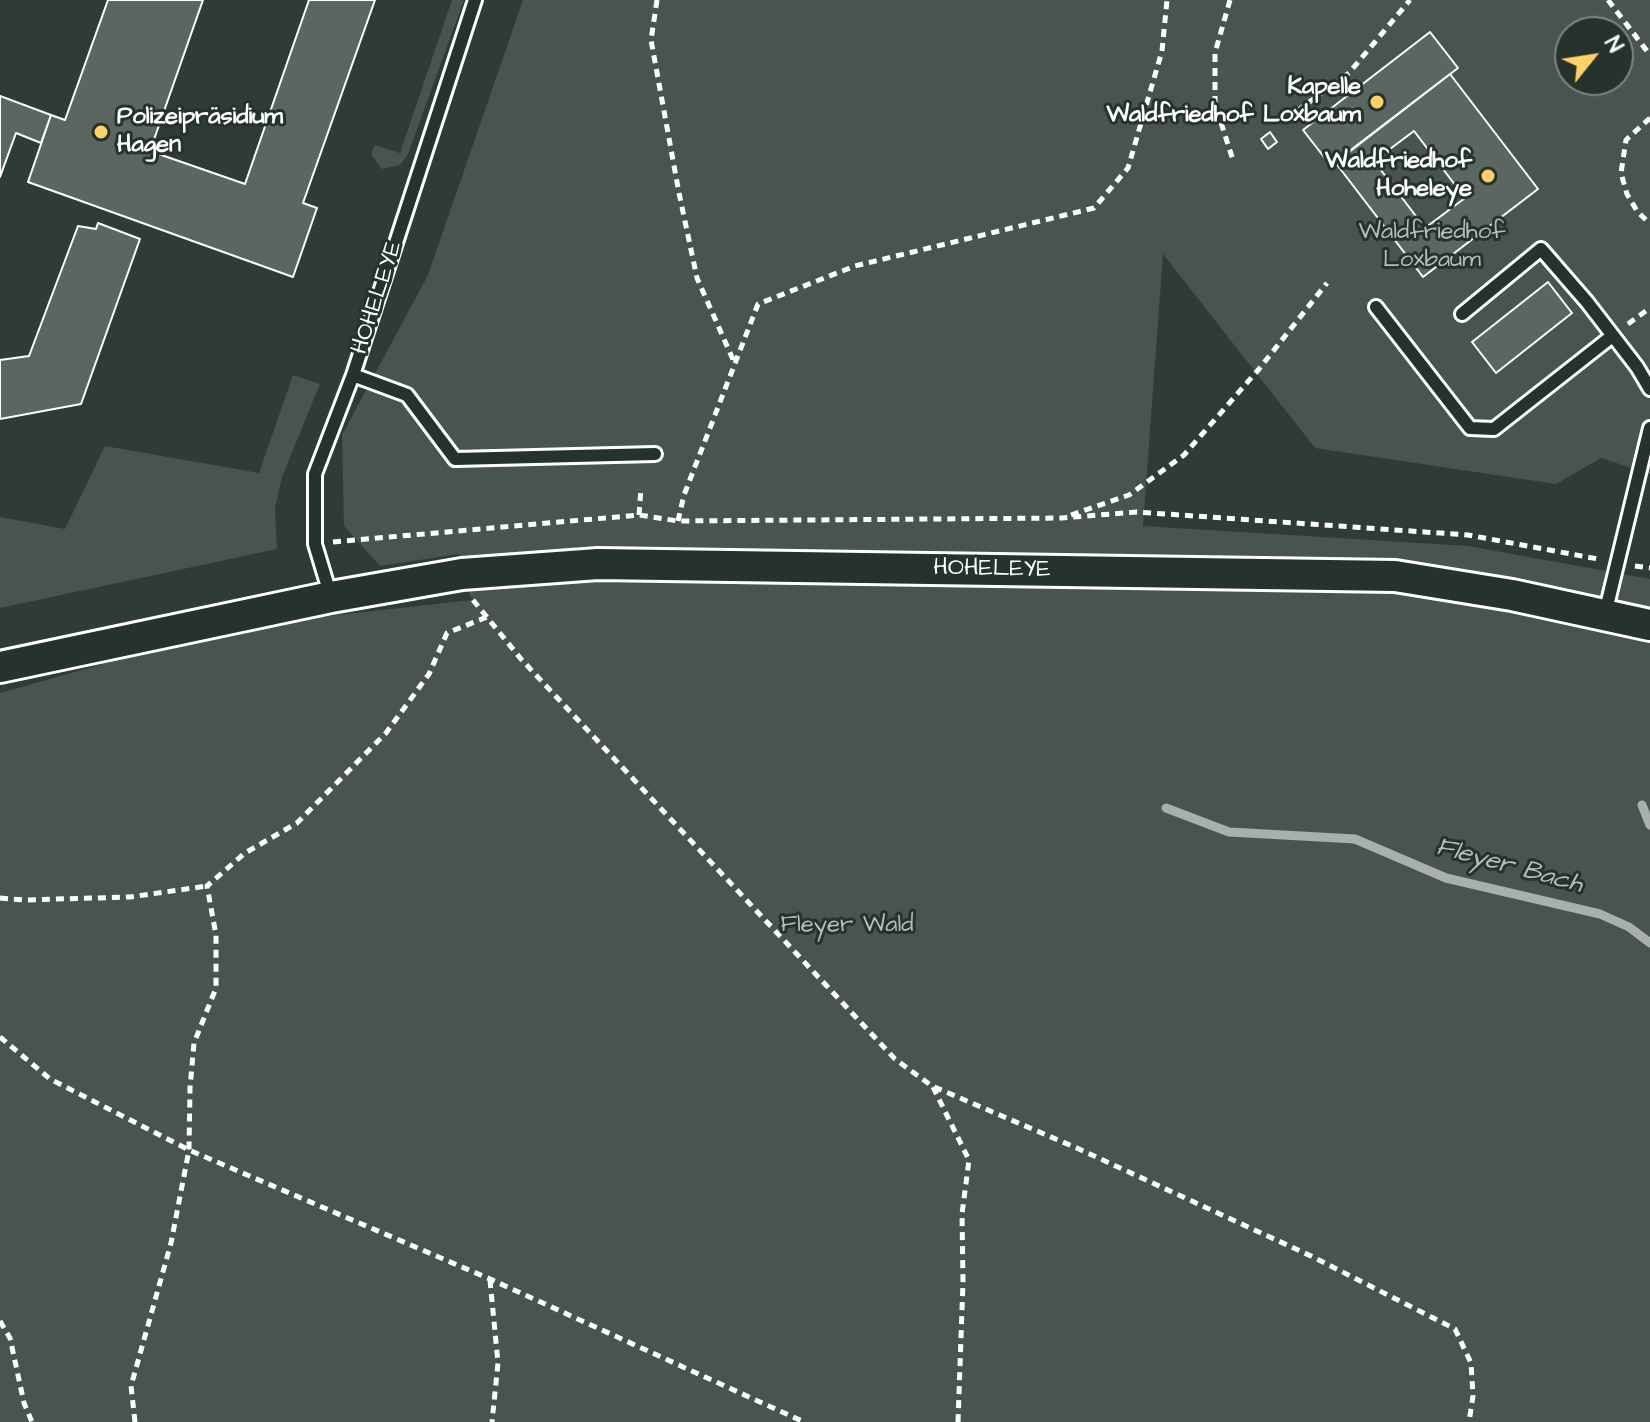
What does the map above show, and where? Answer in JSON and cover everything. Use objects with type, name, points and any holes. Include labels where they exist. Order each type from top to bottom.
[{"type":"street","name":"HOHELEYE","points":[[0,667],[331,597],[462,574],[598,564],[1395,576],[1512,595],[1650,625]]},
{"type":"lane","name":"HOHELEYE","points":[[331,597],[315,544],[315,474],[353,375],[475,0]]},
{"type":"lane","points":[[1462,314],[1541,249],[1587,302],[1650,389]]},
{"type":"lane","points":[[1376,307],[1470,428],[1494,429],[1611,337]]},
{"type":"lane","points":[[353,375],[407,395],[455,459],[655,454]]},
{"type":"lane","points":[[1605,614],[1650,428]]},
{"type":"path","points":[[657,0],[651,40],[697,278],[735,364]]},
{"type":"path","points":[[678,521],[684,495],[758,304],[855,266],[1094,208],[1128,168],[1162,51],[1167,0]]},
{"type":"path","points":[[1230,0],[1215,53],[1215,104],[1233,160]]},
{"type":"path","points":[[1286,119],[1349,73],[1410,0]]},
{"type":"path","points":[[1608,0],[1650,55]]},
{"type":"path","points":[[1650,118],[1626,140],[1621,173],[1627,194],[1637,211],[1650,224]]},
{"type":"path","points":[[1062,518],[1129,495],[1184,455],[1259,369],[1327,283]]},
{"type":"path","points":[[639,515],[641,488]]},
{"type":"path","points":[[315,544],[639,515],[678,521],[1062,518],[1137,512],[1468,535],[1650,568]]},
{"type":"path","points":[[462,574],[473,600],[532,671],[895,1059],[932,1086],[1079,1149],[1311,1256],[1455,1329],[1471,1363],[1473,1396],[1469,1422]]},
{"type":"path","points":[[0,898],[130,897],[207,886],[245,853],[307,814],[386,733],[429,674],[447,633],[487,617]]},
{"type":"path","points":[[135,1422],[131,1386],[171,1243],[189,1150],[194,1043],[216,988],[216,935],[207,886]]},
{"type":"path","points":[[0,1037],[50,1079],[189,1150],[490,1279],[804,1422]]},
{"type":"path","points":[[932,1086],[969,1160],[962,1214],[958,1422]]},
{"type":"path","points":[[490,1279],[498,1363],[492,1422]]},
{"type":"path","points":[[0,1321],[10,1338],[24,1403],[32,1422]]},
{"type":"green space","points":[[452,0],[464,0],[408,154],[400,165],[382,169],[372,156],[372,151],[375,145],[400,153]]},
{"type":"green space","name":"Fleyer Wald","points":[[523,0],[1650,0],[1650,474],[1601,458],[1556,484],[1315,448],[1163,254],[1143,526],[1468,546],[1650,579],[1650,1422],[0,1422],[0,693],[171,645],[293,620],[472,600],[462,574],[459,554],[380,566],[344,526],[342,435],[428,275]]},
{"type":"green space","points":[[293,375],[320,384],[282,477],[275,508],[277,549],[0,608],[0,517],[65,529],[105,446],[259,473]]},
{"type":"building","name":"Polizeipräsidium Hagen","points":[[108,0],[203,0],[150,151],[245,184],[309,0],[375,0],[303,203],[317,208],[293,277],[28,182],[51,115],[65,120]]},
{"type":"building","name":"Kapelle Waldfriedhof Loxbaum","points":[[1430,32],[1458,68],[1331,166],[1303,130]]},
{"type":"building","name":"Waldfriedhof Hoheleye","points":[[1450,74],[1538,189],[1423,277],[1335,162]],"holes":[[[1414,131],[1465,198],[1425,228],[1374,161]]]},
{"type":"building","points":[[0,96],[51,115],[41,143],[16,133],[0,177]]},
{"type":"building","points":[[1270,132],[1277,142],[1268,149],[1261,139]]},
{"type":"building","points":[[98,223],[140,239],[81,404],[0,419],[0,360],[29,356],[78,226],[96,229]]},
{"type":"building","points":[[1548,282],[1572,313],[1496,373],[1472,342]]},
{"type":"waterway","points":[[1642,805],[1650,825]]},
{"type":"waterway","name":"Fleyer Bach","points":[[1166,808],[1229,832],[1355,839],[1446,878],[1600,914],[1629,927],[1650,943]]},
{"type":"place","name":"Kapelle Waldfriedhof Loxbaum","points":[[1377,102]]},
{"type":"place","name":"Polizeipräsidium Hagen","points":[[101,132]]},
{"type":"place","name":"Waldfriedhof Hoheleye","points":[[1488,176]]},
{"type":"park label","name":"Waldfriedhof Loxbaum","points":[[1432,247]]}]
